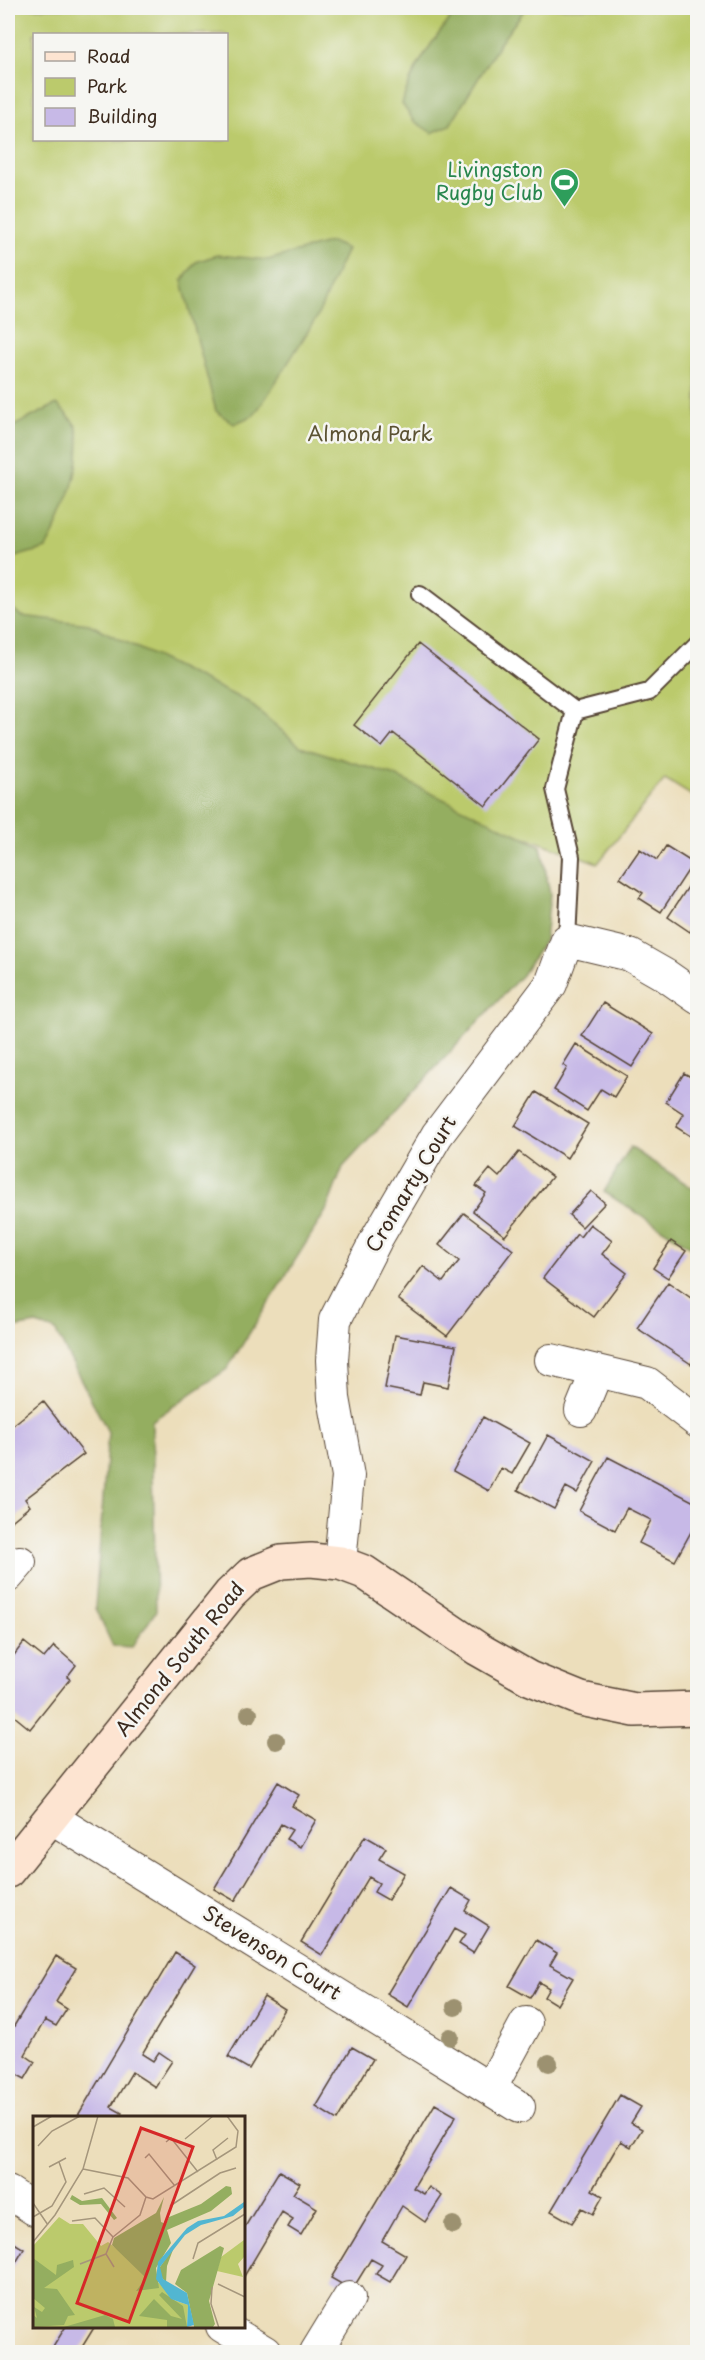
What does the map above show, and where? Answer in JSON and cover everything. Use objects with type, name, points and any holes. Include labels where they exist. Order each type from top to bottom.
[{"type":"street","points":[[567,940],[630,955],[665,975],[698,998]]},
{"type":"street","name":"Cromarty Court","points":[[339,1563],[348,1476],[334,1398],[332,1360],[335,1320],[377,1239],[437,1135],[551,984],[567,940]]},
{"type":"street","points":[[551,1360],[647,1383],[698,1422]]},
{"type":"street","points":[[581,1410],[597,1371]]},
{"type":"street","name":"Almond South Road","points":[[8,1871],[230,1594],[251,1574],[281,1562],[311,1560],[339,1563],[364,1572],[478,1649],[530,1678],[582,1699],[635,1710],[698,1708]]},
{"type":"street","name":"Stevenson Court","points":[[52,1818],[519,2107]]},
{"type":"street","points":[[490,2089],[526,2023]]},
{"type":"street","points":[[8,2192],[33,2208]]},
{"type":"street","points":[[316,2352],[349,2298]]},
{"type":"street","points":[[225,2327],[265,2352]]},
{"type":"lane","points":[[420,594],[575,711]]},
{"type":"lane","points":[[575,711],[650,692],[698,643]]},
{"type":"lane","points":[[567,940],[570,857],[555,789],[575,711]]},
{"type":"green space","name":"Almond Park","points":[[8,8],[697,8],[697,799],[665,779],[598,863],[8,654]]},
{"type":"green space","points":[[459,8],[526,8],[500,43],[450,125],[432,133],[414,121],[402,104],[418,65],[433,41]]},
{"type":"green space","points":[[331,242],[347,249],[317,317],[254,415],[234,424],[216,411],[182,281],[196,262],[217,255],[268,260]]},
{"type":"green space","points":[[57,404],[77,429],[78,458],[71,490],[46,548],[8,559],[8,429]]},
{"type":"green space","points":[[8,604],[21,616],[89,624],[248,702],[300,746],[393,775],[541,846],[550,894],[545,940],[522,975],[343,1167],[326,1211],[227,1369],[152,1421],[156,1611],[132,1647],[113,1646],[95,1608],[108,1432],[55,1330],[36,1324],[8,1329]]},
{"type":"green space","points":[[630,1147],[697,1191],[697,1251],[604,1192]]},
{"type":"building","points":[[418,644],[539,739],[486,806],[393,733],[382,747],[354,725]]},
{"type":"building","points":[[666,846],[693,863],[661,912],[639,898],[643,893],[620,878],[640,849],[657,860]]},
{"type":"building","points":[[698,872],[698,930],[693,927],[690,932],[668,917]]},
{"type":"building","points":[[603,1003],[653,1034],[632,1067],[582,1036]]},
{"type":"building","points":[[576,1044],[627,1076],[614,1097],[601,1089],[587,1111],[554,1090],[567,1068],[563,1065]]},
{"type":"building","points":[[684,1073],[698,1081],[698,1141],[676,1127],[684,1114],[666,1102]]},
{"type":"building","points":[[536,1092],[588,1124],[567,1158],[515,1126]]},
{"type":"building","points":[[519,1152],[552,1177],[505,1236],[473,1211],[486,1193],[476,1186],[490,1169],[499,1177]]},
{"type":"building","points":[[591,1191],[605,1203],[582,1227],[569,1215]]},
{"type":"building","points":[[464,1213],[513,1250],[447,1336],[398,1299],[423,1266],[443,1282],[459,1261],[439,1245]]},
{"type":"building","points":[[590,1224],[612,1241],[602,1254],[627,1273],[594,1317],[543,1278],[577,1234],[580,1237]]},
{"type":"building","points":[[671,1241],[686,1251],[668,1278],[653,1268]]},
{"type":"building","points":[[668,1282],[698,1303],[698,1353],[691,1364],[637,1328]]},
{"type":"building","points":[[395,1335],[456,1346],[448,1387],[423,1382],[420,1395],[385,1388]]},
{"type":"building","points":[[43,1401],[84,1454],[25,1499],[30,1506],[8,1524],[8,1429]]},
{"type":"building","points":[[483,1417],[530,1443],[512,1474],[501,1468],[489,1491],[453,1471]]},
{"type":"building","points":[[548,1435],[595,1461],[577,1493],[566,1487],[554,1509],[518,1490]]},
{"type":"building","points":[[608,1457],[698,1504],[698,1519],[675,1561],[639,1543],[651,1520],[627,1508],[615,1530],[579,1511]]},
{"type":"building","points":[[24,1642],[44,1658],[54,1646],[76,1665],[67,1677],[70,1679],[30,1729],[8,1711],[8,1663]]},
{"type":"building","points":[[278,1782],[299,1795],[292,1806],[316,1820],[300,1847],[286,1839],[292,1830],[281,1824],[235,1901],[214,1889]]},
{"type":"building","points":[[365,1836],[386,1848],[379,1859],[404,1873],[388,1900],[374,1892],[379,1883],[369,1877],[322,1955],[301,1942]]},
{"type":"building","points":[[451,1888],[471,1900],[465,1911],[489,1926],[473,1953],[459,1944],[465,1935],[454,1929],[408,2007],[387,1994]]},
{"type":"building","points":[[536,1940],[557,1953],[550,1965],[573,1978],[557,2005],[544,1997],[549,1988],[539,1982],[530,1998],[509,1986]]},
{"type":"building","points":[[175,1952],[195,1965],[142,2054],[153,2061],[159,2052],[172,2061],[155,2087],[132,2072],[111,2107],[122,2113],[120,2116],[78,2116]]},
{"type":"building","points":[[56,1956],[76,1968],[56,2002],[67,2009],[56,2026],[45,2020],[25,2055],[35,2062],[25,2079],[14,2073],[8,2084],[8,2036]]},
{"type":"building","points":[[264,1996],[285,2009],[249,2069],[228,2057]]},
{"type":"building","points":[[352,2047],[373,2059],[337,2120],[316,2107]]},
{"type":"building","points":[[620,2095],[641,2107],[631,2123],[642,2129],[631,2147],[621,2141],[592,2190],[603,2196],[593,2214],[582,2208],[572,2223],[551,2211]]},
{"type":"building","points":[[435,2104],[456,2116],[413,2188],[424,2194],[429,2187],[442,2196],[425,2222],[402,2206],[382,2241],[406,2255],[390,2282],[376,2274],[382,2265],[371,2259],[352,2290],[331,2278]]},
{"type":"building","points":[[279,2171],[300,2183],[293,2194],[317,2208],[301,2235],[288,2227],[293,2219],[282,2212],[244,2276],[244,2228]]},
{"type":"building","points":[[8,2239],[24,2249],[8,2276]]},
{"type":"building","points":[[65,2327],[94,2327],[79,2352],[50,2352]]},
{"type":"building","points":[[170,2347],[180,2352],[167,2352]]},
{"type":"place","name":"Livingston Rugby Club","points":[[564,208]]}]
